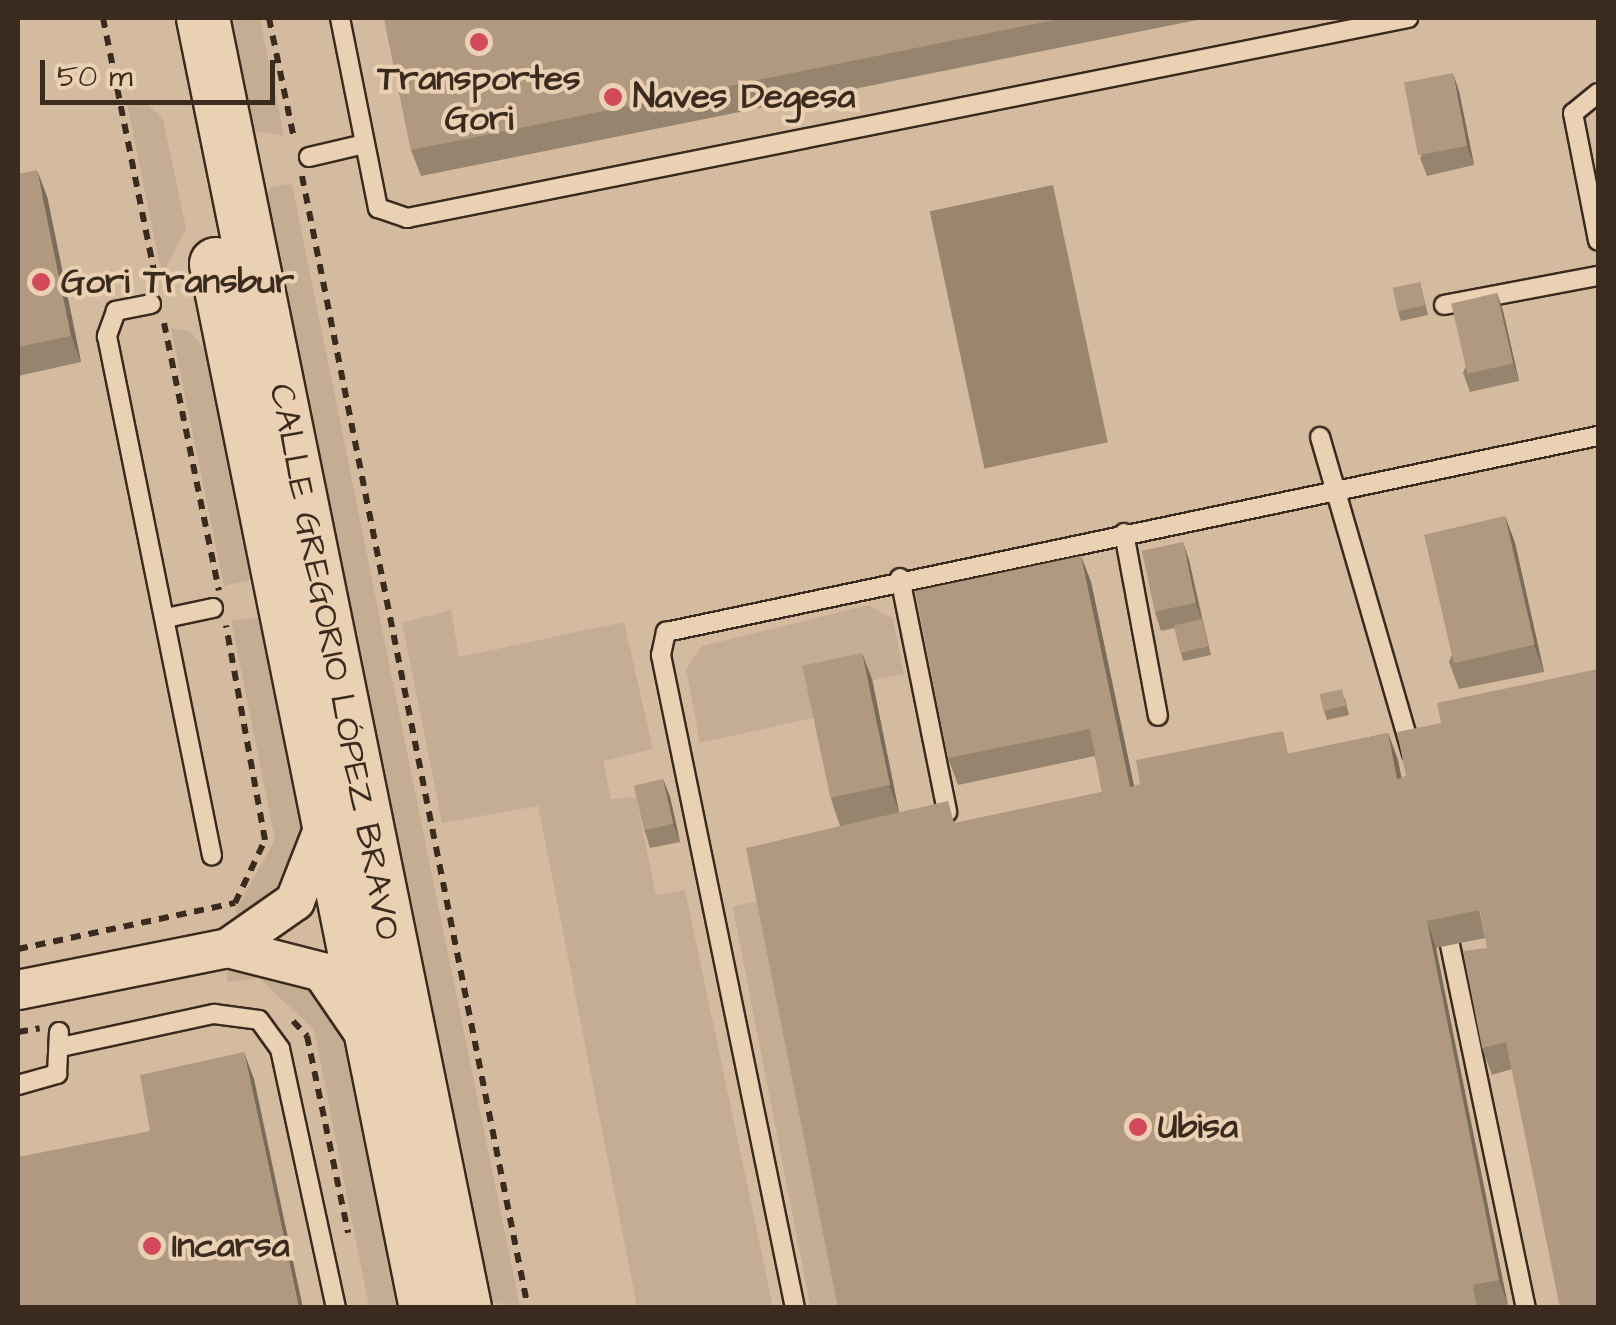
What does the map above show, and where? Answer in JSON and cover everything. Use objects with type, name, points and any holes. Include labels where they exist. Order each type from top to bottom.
[{"type":"main road","name":"CALLE GREGORIO LÓPEZ BRAVO","points":[[167,18],[426,1308]]},
{"type":"main road","name":"CALLE GREGORIO LÓPEZ BRAVO","points":[[203,18],[465,1308]]},
{"type":"street","points":[[18,990],[228,948],[295,901],[326,819]]},
{"type":"street","points":[[228,948],[322,972],[373,1051]]},
{"type":"lane","points":[[340,18],[378,208],[407,218],[1408,18]]},
{"type":"lane","points":[[1598,94],[1573,112],[1598,241]]},
{"type":"lane","points":[[309,157],[364,144]]},
{"type":"lane","points":[[1444,305],[1598,276]]},
{"type":"lane","points":[[151,304],[116,311],[107,336],[212,856]]},
{"type":"lane","points":[[795,1308],[661,656],[666,632],[686,621],[1598,436]]},
{"type":"lane","points":[[1320,437],[1413,758]]},
{"type":"lane","points":[[1124,533],[1158,716]]},
{"type":"lane","points":[[900,578],[947,812]]},
{"type":"lane","points":[[166,618],[212,608]]},
{"type":"lane","points":[[1450,946],[1526,1308]]},
{"type":"lane","points":[[18,1085],[58,1074],[59,1034],[214,1014],[260,1020],[280,1049],[336,1308]]},
{"type":"path","points":[[269,18],[528,1308]]},
{"type":"path","points":[[282,1010],[307,1036],[351,1249]]},
{"type":"path","points":[[18,1032],[59,1034]]},
{"type":"shaded area","points":[[18,18],[1598,18],[1598,1307],[18,1307]]},
{"type":"shaded area","points":[[225,18],[260,18],[284,136],[249,130]]},
{"type":"shaded area","points":[[127,103],[146,103],[163,119],[186,228],[162,276]]},
{"type":"shaded area","points":[[292,184],[520,1307],[484,1301],[265,198],[271,187]]},
{"type":"shaded area","points":[[1053,185],[1108,442],[984,468],[930,211]]},
{"type":"shaded area","points":[[171,328],[190,331],[213,360],[250,580],[224,586]]},
{"type":"shaded area","points":[[869,605],[893,619],[904,674],[812,692],[817,717],[700,743],[686,669],[702,646]]},
{"type":"shaded area","points":[[451,610],[459,657],[624,622],[653,749],[603,761],[611,799],[636,797],[656,895],[685,890],[773,1307],[637,1307],[538,806],[442,823],[402,623]]},
{"type":"shaded area","points":[[260,618],[306,834],[285,894],[243,921],[235,911],[275,840],[231,620]]},
{"type":"shaded area","points":[[759,901],[838,1307],[811,1308],[732,906]]},
{"type":"shaded area","points":[[242,965],[296,974],[344,1021],[404,1307],[369,1307],[314,1030],[259,978],[228,982],[226,968]]},
{"type":"building","name":"Naves Degesa","points":[[384,18],[1064,18],[411,150]]},
{"type":"building","points":[[1453,73],[1467,146],[1418,155],[1404,83]]},
{"type":"building","name":"Gori Transbur","points":[[37,170],[71,336],[18,347],[18,174]]},
{"type":"building","points":[[1420,282],[1425,305],[1398,311],[1393,288]]},
{"type":"building","points":[[1497,293],[1513,363],[1467,374],[1451,304]]},
{"type":"building","points":[[1505,516],[1535,645],[1454,663],[1424,535]]},
{"type":"building","points":[[1183,542],[1196,603],[1155,611],[1142,551]]},
{"type":"building","name":"Ubisa","points":[[1081,556],[1130,787],[1140,784],[1136,760],[1283,731],[1288,754],[1388,733],[1397,779],[1406,776],[1397,732],[1441,723],[1437,703],[1598,669],[1598,1308],[1560,1308],[1506,1042],[1482,1048],[1463,951],[1487,948],[1480,910],[1427,921],[1499,1280],[1473,1285],[1477,1308],[838,1308],[746,848],[948,801],[954,823],[1102,792],[1090,729],[948,758],[915,591]]},
{"type":"building","points":[[1202,619],[1208,646],[1180,653],[1174,626]]},
{"type":"building","points":[[862,653],[890,785],[830,798],[802,666]]},
{"type":"building","points":[[1342,689],[1346,706],[1323,711],[1320,694]]},
{"type":"building","points":[[663,779],[673,824],[644,831],[634,786]]},
{"type":"building","name":"Incarsa","points":[[244,1052],[299,1308],[18,1308],[18,1157],[150,1131],[140,1075]]},
{"type":"place","name":"Transportes Gori","points":[[479,42]]},
{"type":"place","name":"Naves Degesa","points":[[613,97]]},
{"type":"place","name":"Gori Transbur","points":[[41,282]]},
{"type":"place","name":"Ubisa","points":[[1138,1127]]},
{"type":"place","name":"Incarsa","points":[[152,1246]]}]
